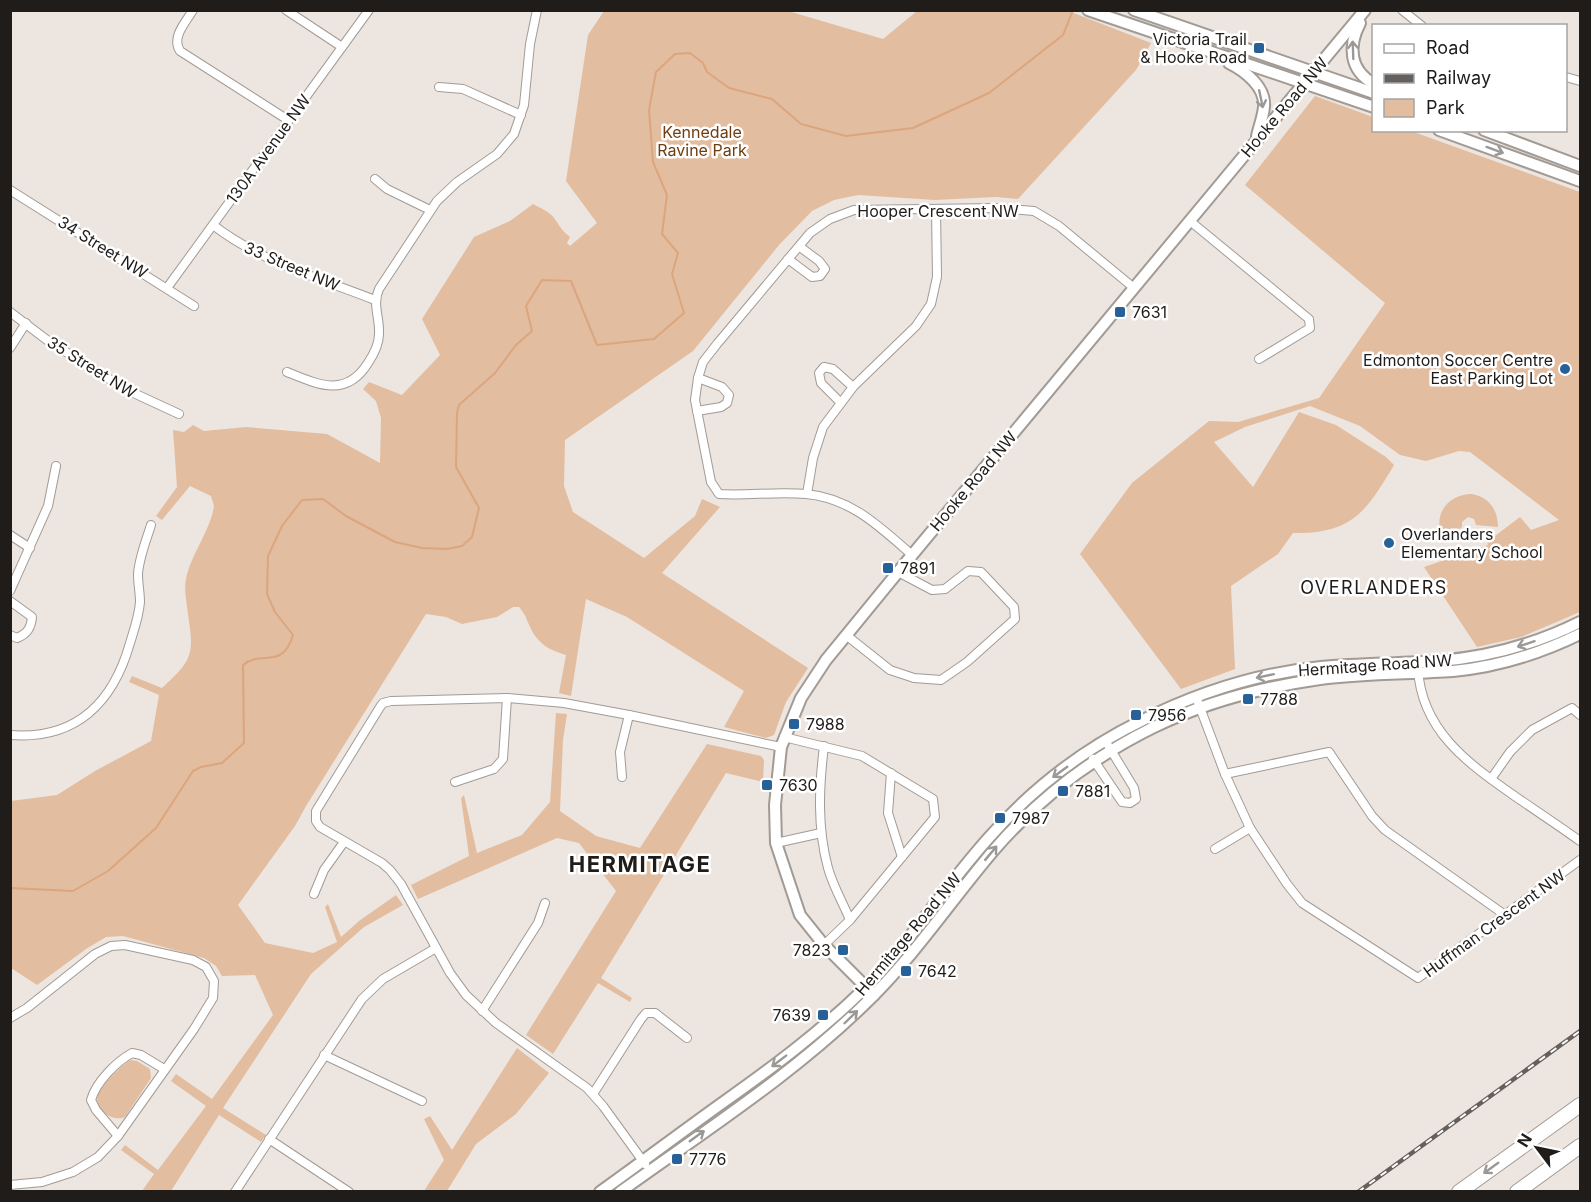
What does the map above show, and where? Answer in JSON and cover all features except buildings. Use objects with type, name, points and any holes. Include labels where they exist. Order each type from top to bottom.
[{"type":"highway","points":[[1459,1191],[1581,1105]]},
{"type":"highway","points":[[1517,1191],[1581,1146]]},
{"type":"street","points":[[193,10],[177,38],[177,46],[184,55],[288,120]]},
{"type":"street","points":[[286,10],[342,47]]},
{"type":"street","name":"130A Avenue NW","points":[[167,288],[369,10]]},
{"type":"street","points":[[287,372],[326,384],[345,385],[357,378],[373,355],[379,340],[375,300],[379,289],[430,210],[457,182],[504,148],[514,134],[521,115],[537,10]]},
{"type":"street","points":[[1088,10],[1372,107]]},
{"type":"street","points":[[1134,10],[1372,92]]},
{"type":"street","points":[[1365,10],[1354,36],[1352,54],[1359,72],[1372,82]]},
{"type":"street","name":"Hooke Road NW","points":[[874,995],[824,945],[800,915],[776,843],[775,805],[783,742],[801,698],[846,635],[1365,10]]},
{"type":"street","points":[[1402,10],[1420,24]]},
{"type":"street","points":[[1204,50],[1249,76],[1262,93],[1264,106],[1257,139]]},
{"type":"street","points":[[439,87],[463,89],[521,115]]},
{"type":"street","points":[[1445,132],[1581,181]]},
{"type":"street","points":[[1489,132],[1581,166]]},
{"type":"street","points":[[375,179],[387,189],[430,210]]},
{"type":"street","name":"34 Street NW","points":[[10,190],[194,306]]},
{"type":"street","name":"Hooper Crescent NW","points":[[912,555],[853,507],[807,494],[718,494],[711,482],[695,400],[703,362],[788,259],[810,233],[830,219],[854,210],[1013,208],[1034,211],[1059,226],[1134,288]]},
{"type":"street","points":[[807,494],[813,458],[823,427],[853,387],[916,326],[931,304],[937,277],[936,209]]},
{"type":"street","points":[[1190,221],[1309,319],[1310,328],[1259,359]]},
{"type":"street","name":"33 Street NW","points":[[213,225],[237,243],[263,257],[375,300]]},
{"type":"street","points":[[788,259],[812,277],[820,276],[825,269],[819,261],[800,247]]},
{"type":"street","name":"35 Street NW","points":[[10,312],[47,340],[125,389],[179,414]]},
{"type":"street","points":[[10,348],[26,323]]},
{"type":"street","points":[[840,402],[821,383],[819,374],[824,367],[833,369],[853,387]]},
{"type":"street","points":[[697,411],[721,407],[727,403],[729,395],[722,387],[698,378]]},
{"type":"street","points":[[10,591],[48,506],[56,466]]},
{"type":"street","points":[[10,735],[28,737],[59,732],[85,716],[117,680],[126,658],[140,603],[138,574],[151,525]]},
{"type":"street","points":[[10,535],[30,548]]},
{"type":"street","points":[[846,635],[890,669],[914,678],[941,680],[967,662],[1015,620],[1014,608],[981,572],[968,571],[945,589],[932,590],[898,572]]},
{"type":"street","points":[[10,601],[32,617],[32,625],[25,635],[17,638],[10,636]]},
{"type":"street","name":"Hermitage Road NW","points":[[1418,668],[1498,652],[1535,641],[1581,622]]},
{"type":"street","name":"Hermitage Road NW","points":[[620,1191],[646,1166],[819,1030],[866,987],[995,831],[1047,781],[1109,747],[1136,723],[1176,704],[1198,703],[1244,681],[1296,670],[1357,664],[1455,670],[1506,661],[1581,634]]},
{"type":"street","points":[[1418,668],[1421,693],[1438,728],[1451,747],[1491,780],[1581,841]]},
{"type":"street","points":[[455,782],[494,769],[503,759],[507,698]]},
{"type":"street","points":[[646,1166],[593,1094],[496,1023],[459,987],[394,874],[382,863],[317,824],[316,811],[383,704],[396,701],[507,698],[564,703],[783,742],[824,746],[862,756],[933,798],[935,817],[850,920],[824,945]]},
{"type":"street","name":"Huffman Crescent NW","points":[[1198,703],[1225,774],[1250,828],[1302,903],[1418,978],[1581,860]]},
{"type":"street","points":[[1491,780],[1510,753],[1532,730],[1572,708],[1581,715]]},
{"type":"street","points":[[622,777],[620,752],[629,715]]},
{"type":"street","points":[[824,746],[819,788],[820,833],[829,870],[850,920]]},
{"type":"street","points":[[1092,757],[1122,802],[1130,803],[1136,799],[1134,788],[1109,747]]},
{"type":"street","points":[[1225,774],[1329,753],[1372,816],[1385,830],[1504,915]]},
{"type":"street","name":"Hermitage Road NW","points":[[600,1191],[646,1166],[796,1065],[837,1032],[874,995],[921,942],[996,848],[1039,804],[1092,757]]},
{"type":"street","points":[[891,773],[888,813],[902,857]]},
{"type":"street","points":[[1215,849],[1250,828]]},
{"type":"street","points":[[776,843],[820,833]]},
{"type":"street","points":[[314,894],[324,870],[344,842]]},
{"type":"street","points":[[483,1011],[538,923],[545,903]]},
{"type":"street","points":[[10,1018],[27,1008],[105,948],[125,945],[193,960],[206,967],[212,975],[215,987],[213,998],[194,1029],[118,1136],[98,1157],[73,1172],[42,1182],[10,1185]]},
{"type":"street","points":[[235,1191],[356,1007],[375,986],[402,966],[436,948]]},
{"type":"street","points":[[593,1094],[646,1013],[655,1013],[687,1038]]},
{"type":"street","points":[[118,1136],[96,1110],[91,1100],[94,1090],[122,1058],[132,1053],[141,1055],[164,1069]]},
{"type":"street","points":[[324,1056],[422,1101]]},
{"type":"street","points":[[269,1139],[349,1191]]},
{"type":"green space","name":"Kennedale Ravine Park","points":[[1066,10],[1151,43],[1136,70],[1018,199],[996,197],[935,200],[858,195],[834,200],[812,211],[779,245],[693,351],[565,440],[564,486],[573,512],[644,558],[695,516],[702,499],[720,507],[662,573],[808,668],[786,702],[774,735],[766,738],[724,727],[744,691],[627,617],[586,599],[571,696],[559,693],[566,655],[550,649],[537,639],[519,607],[513,607],[497,617],[462,624],[446,617],[426,614],[295,826],[238,905],[265,943],[313,953],[337,942],[325,907],[328,904],[341,937],[396,895],[403,905],[364,927],[311,974],[223,1108],[266,1135],[261,1142],[219,1115],[171,1191],[142,1191],[154,1174],[121,1150],[125,1145],[158,1170],[206,1106],[171,1081],[176,1074],[212,1099],[273,1015],[255,975],[222,976],[216,966],[204,958],[123,936],[106,937],[37,985],[11,968],[11,801],[57,795],[95,771],[151,741],[159,695],[129,682],[132,676],[162,688],[187,660],[191,634],[185,593],[186,579],[209,525],[214,506],[211,496],[190,486],[162,520],[156,516],[177,487],[173,430],[184,432],[193,425],[204,431],[246,427],[327,434],[380,463],[381,418],[376,401],[363,389],[369,382],[402,395],[440,355],[422,319],[474,237],[510,221],[533,204],[552,216],[570,237],[567,243],[570,246],[597,223],[566,181],[588,35],[604,11],[788,11],[883,39],[917,11]]},
{"type":"green space","points":[[1315,96],[1372,117],[1372,132],[1414,132],[1580,192],[1580,612],[1521,637],[1477,647],[1424,567],[1488,545],[1487,542],[1520,517],[1531,530],[1559,520],[1470,452],[1459,451],[1426,461],[1400,455],[1360,426],[1310,406],[1245,427],[1214,442],[1253,487],[1299,412],[1336,425],[1386,457],[1394,465],[1375,496],[1355,517],[1330,529],[1293,533],[1278,554],[1231,586],[1235,669],[1181,689],[1080,554],[1132,483],[1209,421],[1238,422],[1319,398],[1385,303],[1245,185]]},
{"type":"green space","points":[[1472,494],[1488,501],[1496,515],[1498,527],[1476,525],[1474,519],[1468,517],[1462,522],[1462,527],[1444,540],[1439,524],[1443,509],[1455,498]]},
{"type":"green space","points":[[556,713],[567,714],[563,740],[560,811],[596,836],[640,848],[707,744],[761,756],[764,760],[763,782],[726,773],[601,978],[632,998],[630,1002],[598,983],[553,1054],[526,1035],[616,891],[579,843],[557,838],[418,899],[411,885],[469,856],[461,798],[464,795],[477,853],[522,835],[550,802]]},
{"type":"green space","points":[[858,1000],[860,1002],[857,1006],[779,1073],[656,1160],[654,1157]]},
{"type":"green space","points":[[517,1048],[549,1073],[516,1114],[476,1144],[447,1191],[424,1191],[444,1160],[424,1119],[430,1116],[452,1150]]},
{"type":"green space","points":[[131,1060],[150,1069],[151,1078],[125,1117],[114,1118],[101,1109],[97,1100],[98,1095],[112,1076]]},
{"type":"waterway","points":[[10,888],[73,891],[108,871],[156,828],[193,771],[222,763],[244,743],[243,665],[250,661],[271,658],[283,653],[293,635],[275,612],[267,594],[268,556],[282,526],[302,500],[323,499],[346,516],[395,542],[422,548],[447,549],[462,546],[472,537],[479,508],[456,467],[459,405],[495,373],[516,345],[532,331],[526,306],[542,280],[571,281],[597,345],[654,339],[684,313],[672,274],[678,253],[662,234],[667,195],[653,162],[649,110],[656,72],[675,54],[690,53],[703,63],[707,72],[729,88],[772,99],[801,124],[846,136],[913,128],[989,93],[1063,35],[1073,10]]},
{"type":"railway","points":[[1358,1192],[1580,1031]]},
{"type":"place","name":"Victoria Trail & Hooke Road","points":[[1259,48]]},
{"type":"place","name":"7631","points":[[1120,312]]},
{"type":"place","name":"Edmonton Soccer Centre East Parking Lot","points":[[1565,369]]},
{"type":"place","name":"Overlanders Elementary School","points":[[1389,543]]},
{"type":"place","name":"7891","points":[[888,568]]},
{"type":"place","name":"7788","points":[[1248,699]]},
{"type":"place","name":"7956","points":[[1136,715]]},
{"type":"place","name":"7988","points":[[794,724]]},
{"type":"place","name":"7630","points":[[767,785]]},
{"type":"place","name":"7881","points":[[1063,791]]},
{"type":"place","name":"7987","points":[[1000,818]]},
{"type":"place","name":"7823","points":[[843,950]]},
{"type":"place","name":"7642","points":[[906,971]]},
{"type":"place","name":"7639","points":[[823,1015]]},
{"type":"place","name":"7776","points":[[677,1159]]},
{"type":"district","name":"OVERLANDERS","points":[[1374,588]]},
{"type":"district","name":"HERMITAGE","points":[[640,864]]}]
